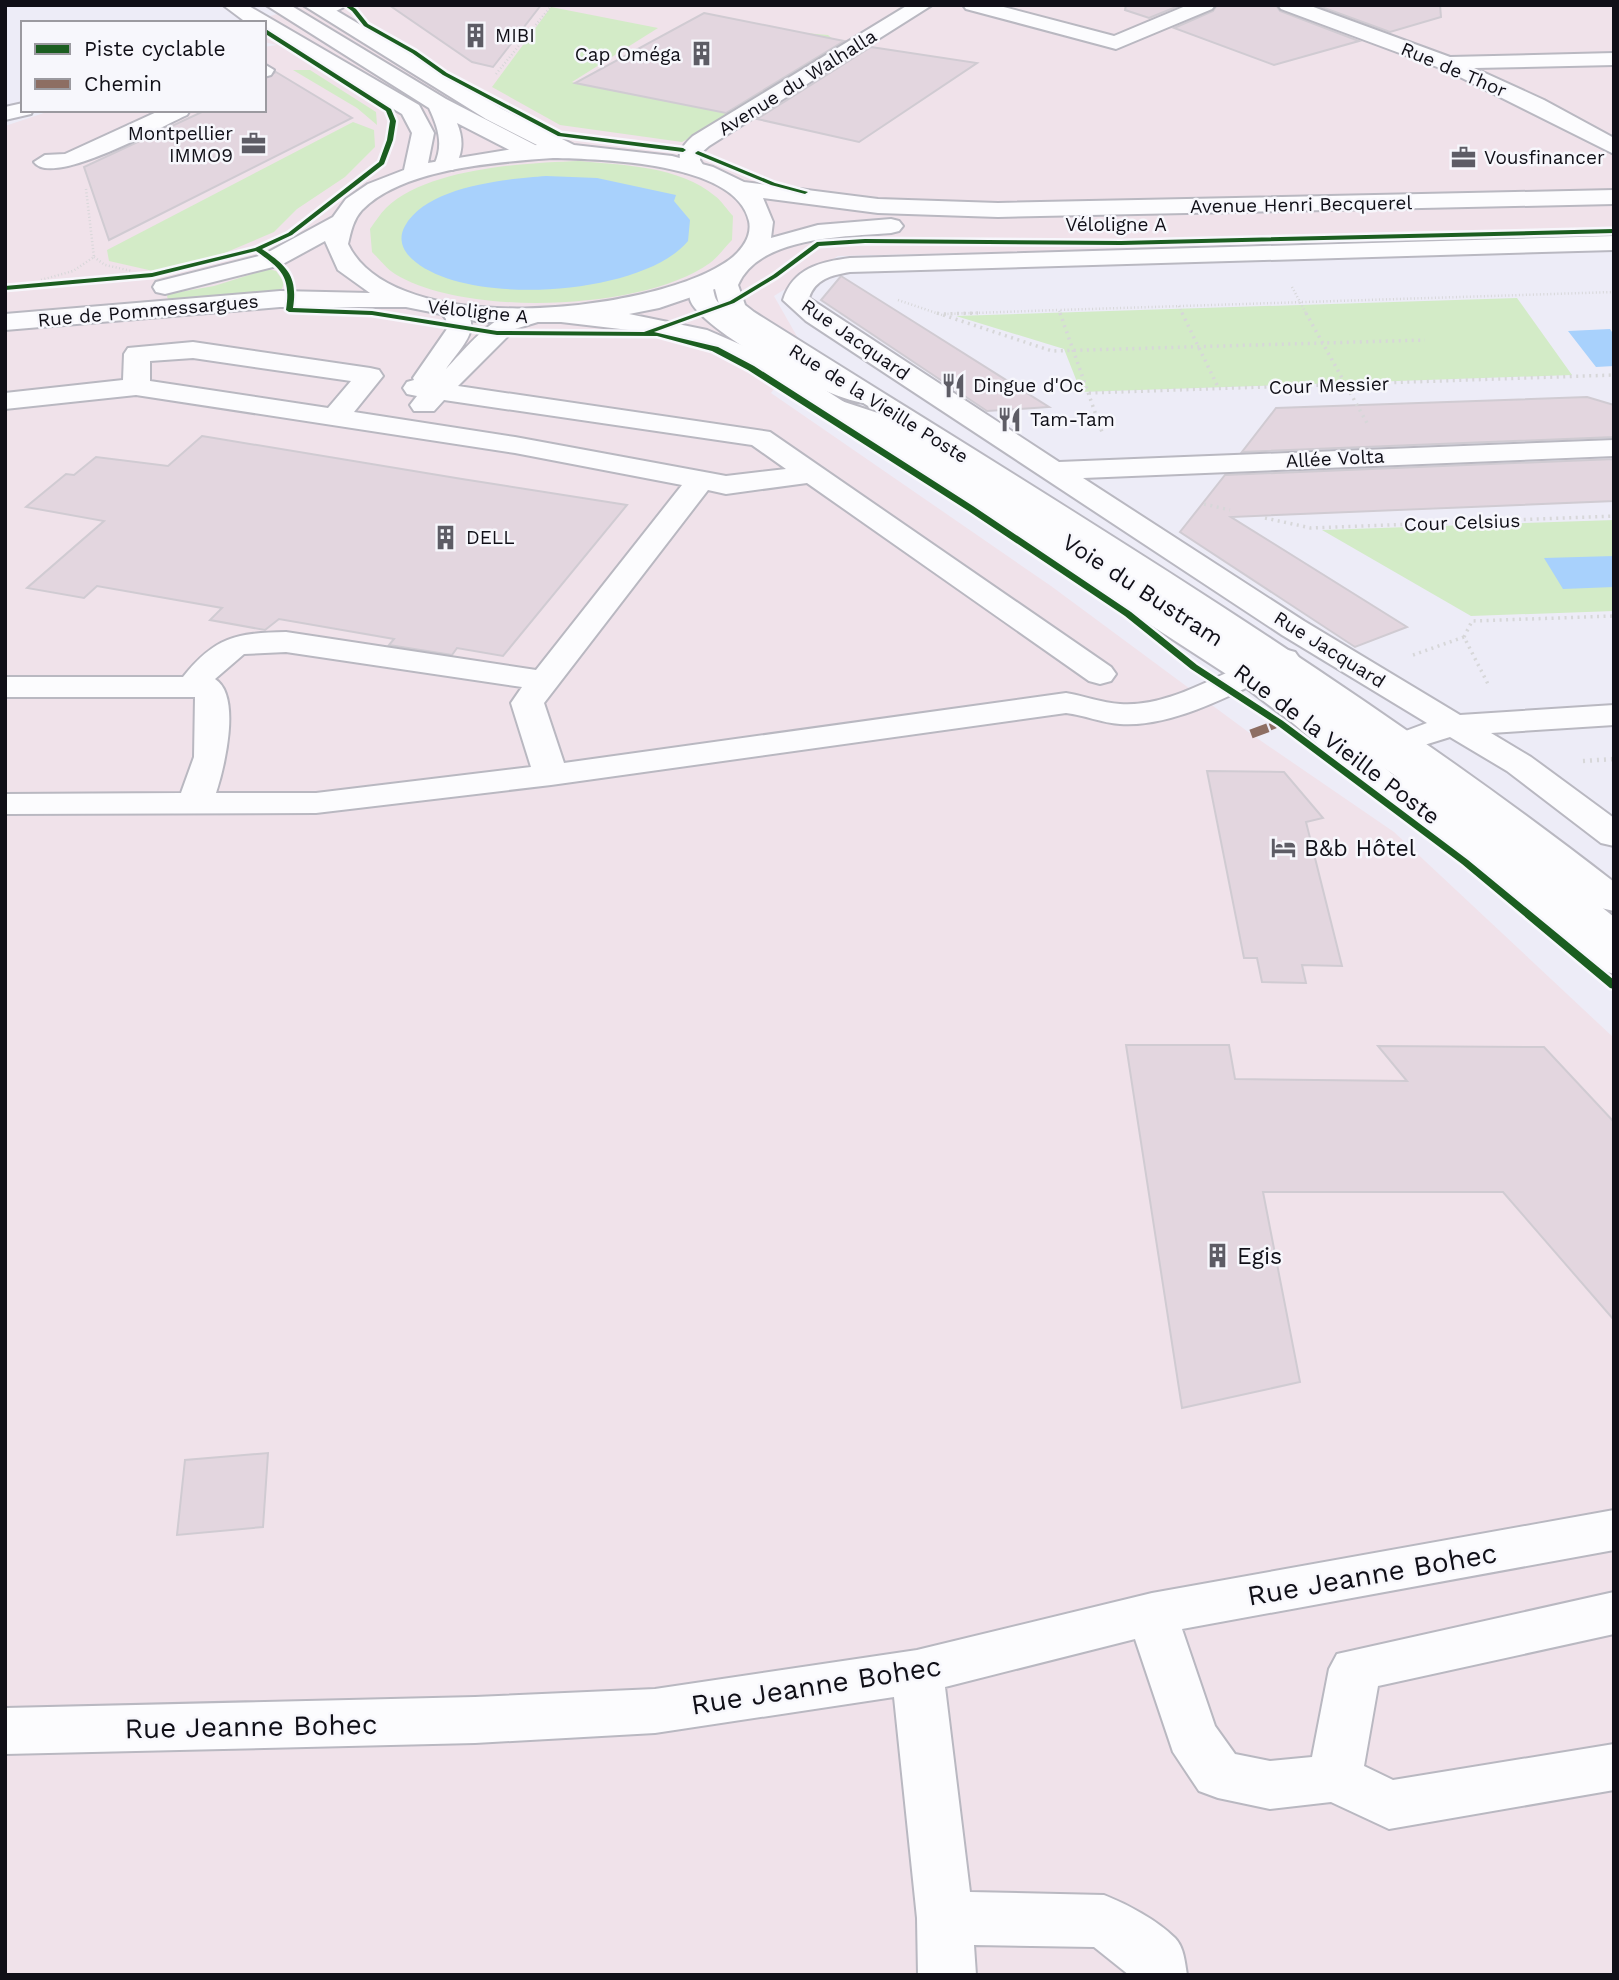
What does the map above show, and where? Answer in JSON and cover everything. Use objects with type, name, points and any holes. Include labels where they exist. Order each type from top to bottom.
[{"type":"main road","points":[[233,5],[257,21]]},
{"type":"main road","points":[[276,5],[438,104],[531,152]]},
{"type":"main road","name":"Avenue du Walhalla","points":[[694,168],[689,160],[690,151],[701,141],[922,5]]},
{"type":"main road","points":[[973,5],[1116,43],[1205,5]]},
{"type":"main road","name":"Rue de Thor","points":[[1288,5],[1440,62],[1566,120],[1614,147]]},
{"type":"main road","points":[[325,7],[517,126],[551,144],[645,157],[694,168],[737,188],[753,202],[761,218],[761,234],[753,251],[733,269],[701,286],[628,307],[532,316],[452,310],[375,287],[348,267],[336,244],[342,222]]},
{"type":"main road","points":[[266,27],[411,110],[423,132],[414,174]]},
{"type":"main road","points":[[1397,67],[1493,60],[1614,60]]},
{"type":"main road","points":[[438,104],[451,138],[450,157],[445,165]]},
{"type":"main road","points":[[45,162],[69,161],[175,112]]},
{"type":"main road","points":[[1531,127],[1566,120]]},
{"type":"main road","name":"Rue de Pommessargues","points":[[5,303],[186,284],[272,260],[342,222],[357,204],[373,193],[414,174],[445,165],[531,152],[590,151]]},
{"type":"main road","name":"Avenue Henri Becquerel","points":[[737,188],[878,206],[998,210],[1614,197]]},
{"type":"main road","name":"Avenue Henri Becquerel","points":[[753,251],[817,232],[860,226],[1052,230],[1614,216]]},
{"type":"main road","name":"Rue Jacquard","points":[[1614,243],[850,265],[817,272],[798,288],[796,300],[815,316],[1293,628],[1519,764],[1614,835]]},
{"type":"main road","name":"Rue de la Vieille Poste","points":[[733,269],[726,285],[733,308],[883,405],[1265,667],[1306,717],[1346,754],[1388,788],[1467,840],[1614,962]]},
{"type":"main road","points":[[701,286],[704,301],[727,325],[807,373],[883,405]]},
{"type":"main road","name":"Rue de Pommessargues","points":[[5,322],[280,299],[343,298],[418,302]]},
{"type":"main road","points":[[427,389],[435,368],[460,329],[459,317],[452,310]]},
{"type":"main road","name":"Rue de la Vieille Poste","points":[[563,315],[631,320],[701,334],[753,357],[821,402],[1265,667],[1401,743],[1522,828],[1614,900]]},
{"type":"main road","points":[[391,425],[427,389],[506,324],[532,316]]},
{"type":"main road","points":[[136,387],[138,354],[193,350],[370,376],[335,417]]},
{"type":"main road","points":[[5,401],[136,387],[391,425],[700,481],[732,485],[813,474]]},
{"type":"main road","points":[[427,389],[753,435],[1100,674]]},
{"type":"main road","name":"Allée Volta","points":[[1056,471],[1614,448]]},
{"type":"main road","points":[[551,775],[527,703],[532,692],[545,681],[700,481]]},
{"type":"main road","points":[[195,684],[211,663],[228,648],[261,642],[286,642],[545,681]]},
{"type":"main road","points":[[5,804],[316,803],[551,775],[1066,702],[1120,714],[1135,714],[1211,692],[1265,667],[1409,770],[1614,936]]},
{"type":"main road","points":[[5,687],[195,684],[207,687],[211,695],[211,757],[195,803]]},
{"type":"main road","points":[[1401,743],[1453,725],[1614,715]]},
{"type":"main road","name":"Rue Jeanne Bohec","points":[[5,1731],[475,1720],[656,1711],[917,1672],[1152,1614],[1614,1530]]},
{"type":"main road","points":[[1335,1778],[1355,1669],[1614,1613]]},
{"type":"main road","points":[[1152,1614],[1192,1736],[1218,1774],[1270,1785],[1335,1778],[1389,1805],[1614,1767]]},
{"type":"main road","points":[[917,1672],[945,1918],[947,1975]]},
{"type":"main road","points":[[945,1918],[1104,1921],[1156,1958],[1158,1975]]},
{"type":"path","points":[[488,84],[552,5]]},
{"type":"path","points":[[69,161],[82,163],[94,257],[105,265],[139,275]]},
{"type":"path","points":[[34,283],[74,271],[94,257]]},
{"type":"path","points":[[111,279],[139,275]]},
{"type":"path","points":[[34,283],[84,281]]},
{"type":"path","points":[[941,314],[1614,292]]},
{"type":"path","points":[[892,298],[1052,351],[1424,340]]},
{"type":"path","points":[[1301,302],[1346,384]]},
{"type":"path","points":[[1179,306],[1219,389]]},
{"type":"path","points":[[1059,310],[1098,423]]},
{"type":"path","points":[[1404,658],[1464,637],[1472,621],[1614,616]]},
{"type":"path","points":[[1464,637],[1492,693]]},
{"type":"shaded area","points":[[309,5],[1614,5],[1614,238],[838,256],[774,296],[803,347],[771,393],[1051,586],[1251,734],[1394,832],[1614,1038],[1614,1975],[5,1975],[5,126],[47,112],[266,112],[266,47],[277,45],[266,42],[266,21],[256,20]]},
{"type":"green space","points":[[551,7],[658,28],[572,82],[688,105],[805,33],[828,35],[849,52],[682,142],[560,125],[492,87]]},
{"type":"green space","points":[[293,70],[310,70],[376,112],[377,125],[357,108]]},
{"type":"green space","points":[[353,122],[374,130],[375,147],[345,177],[297,209],[274,232],[215,257],[179,267],[153,271],[109,261],[107,250]]},
{"type":"green space","points":[[579,161],[650,169],[685,178],[701,186],[718,198],[733,216],[732,240],[710,263],[680,279],[642,291],[599,299],[554,303],[464,297],[426,288],[395,274],[372,252],[370,229],[382,213],[404,195],[426,184],[478,170]]},
{"type":"green space","points":[[268,269],[276,271],[284,282],[281,292],[169,300],[167,297],[168,294],[214,286]]},
{"type":"green space","points":[[1517,298],[1572,375],[1081,392],[1064,349],[956,316]]},
{"type":"green space","points":[[1614,520],[1614,611],[1471,616],[1322,530]]},
{"type":"water","points":[[546,176],[597,178],[676,195],[674,201],[690,220],[688,241],[665,260],[633,274],[595,284],[553,289],[471,285],[437,275],[406,252],[402,239],[405,226],[416,212],[431,202],[469,187],[510,179]]},
{"type":"water","points":[[1610,329],[1614,335],[1614,366],[1596,367],[1568,331]]},
{"type":"water","points":[[1614,556],[1614,587],[1563,589],[1544,558]]},
{"type":"building","name":"MIBI","points":[[389,5],[541,5],[493,67],[472,62]]},
{"type":"building","points":[[1126,5],[1181,5],[1149,18],[1125,10]]},
{"type":"building","points":[[1217,5],[1276,5],[1280,11],[1359,41],[1274,65],[1174,28],[1213,11]]},
{"type":"building","points":[[1316,5],[1440,5],[1441,17],[1390,32]]},
{"type":"building","name":"Cap Oméga","points":[[704,13],[844,41],[726,113],[575,83]]},
{"type":"building","points":[[871,47],[977,63],[859,142],[757,119]]},
{"type":"building","points":[[276,72],[352,118],[109,240],[84,167],[202,112],[266,112],[266,78]]},
{"type":"building","points":[[841,276],[1049,407],[987,411],[821,300]]},
{"type":"building","points":[[1587,397],[1614,405],[1614,437],[1242,452],[1276,408]]},
{"type":"building","points":[[202,436],[627,505],[503,656],[457,648],[452,655],[389,645],[394,639],[279,619],[265,630],[210,620],[222,608],[97,586],[84,598],[27,588],[104,521],[26,507],[66,474],[74,475],[96,457],[168,466]]},
{"type":"building","points":[[1614,459],[1614,501],[1231,517],[1407,627],[1355,647],[1180,532],[1225,475]]},
{"type":"building","points":[[1207,771],[1284,772],[1323,818],[1306,822],[1342,966],[1302,965],[1306,983],[1262,982],[1257,958],[1244,958]]},
{"type":"building","name":"Egis","points":[[1126,1045],[1229,1045],[1235,1079],[1407,1081],[1378,1046],[1544,1047],[1614,1122],[1614,1320],[1503,1192],[1263,1192],[1300,1382],[1182,1408]]},
{"type":"building","points":[[268,1453],[263,1527],[177,1535],[185,1460]]},
{"type":"marked path","points":[[1251,734],[1280,723]]},
{"type":"cycle path","points":[[346,5],[354,10],[366,25],[414,52],[445,74],[560,135],[683,150]]},
{"type":"cycle path","points":[[5,288],[152,275],[257,249],[290,234],[382,163],[393,121],[389,110],[266,31]]},
{"type":"cycle path","points":[[698,153],[773,184],[805,192]]},
{"type":"cycle path","name":"Véloligne A","points":[[647,332],[732,302],[775,276],[817,244],[865,241],[1121,243],[1614,231]]},
{"type":"cycle path","name":"Véloligne A","points":[[257,249],[282,267],[290,280],[289,310],[372,313],[497,333],[657,334],[715,349],[751,368],[970,508],[1128,614],[1194,667],[1280,723],[1465,862],[1614,986]]},
{"type":"place","name":"MIBI","points":[[475,35]]},
{"type":"place","name":"Cap Oméga","points":[[701,54]]},
{"type":"place","name":"Montpellier IMMO9","points":[[253,144]]},
{"type":"place","name":"Vousfinancer","points":[[1464,157]]},
{"type":"place","name":"Dingue d'Oc","points":[[953,385]]},
{"type":"place","name":"Tam-Tam","points":[[1010,419]]},
{"type":"place","name":"DELL","points":[[446,537]]},
{"type":"place","name":"B&b Hôtel","points":[[1284,848]]},
{"type":"place","name":"Egis","points":[[1217,1256]]}]
